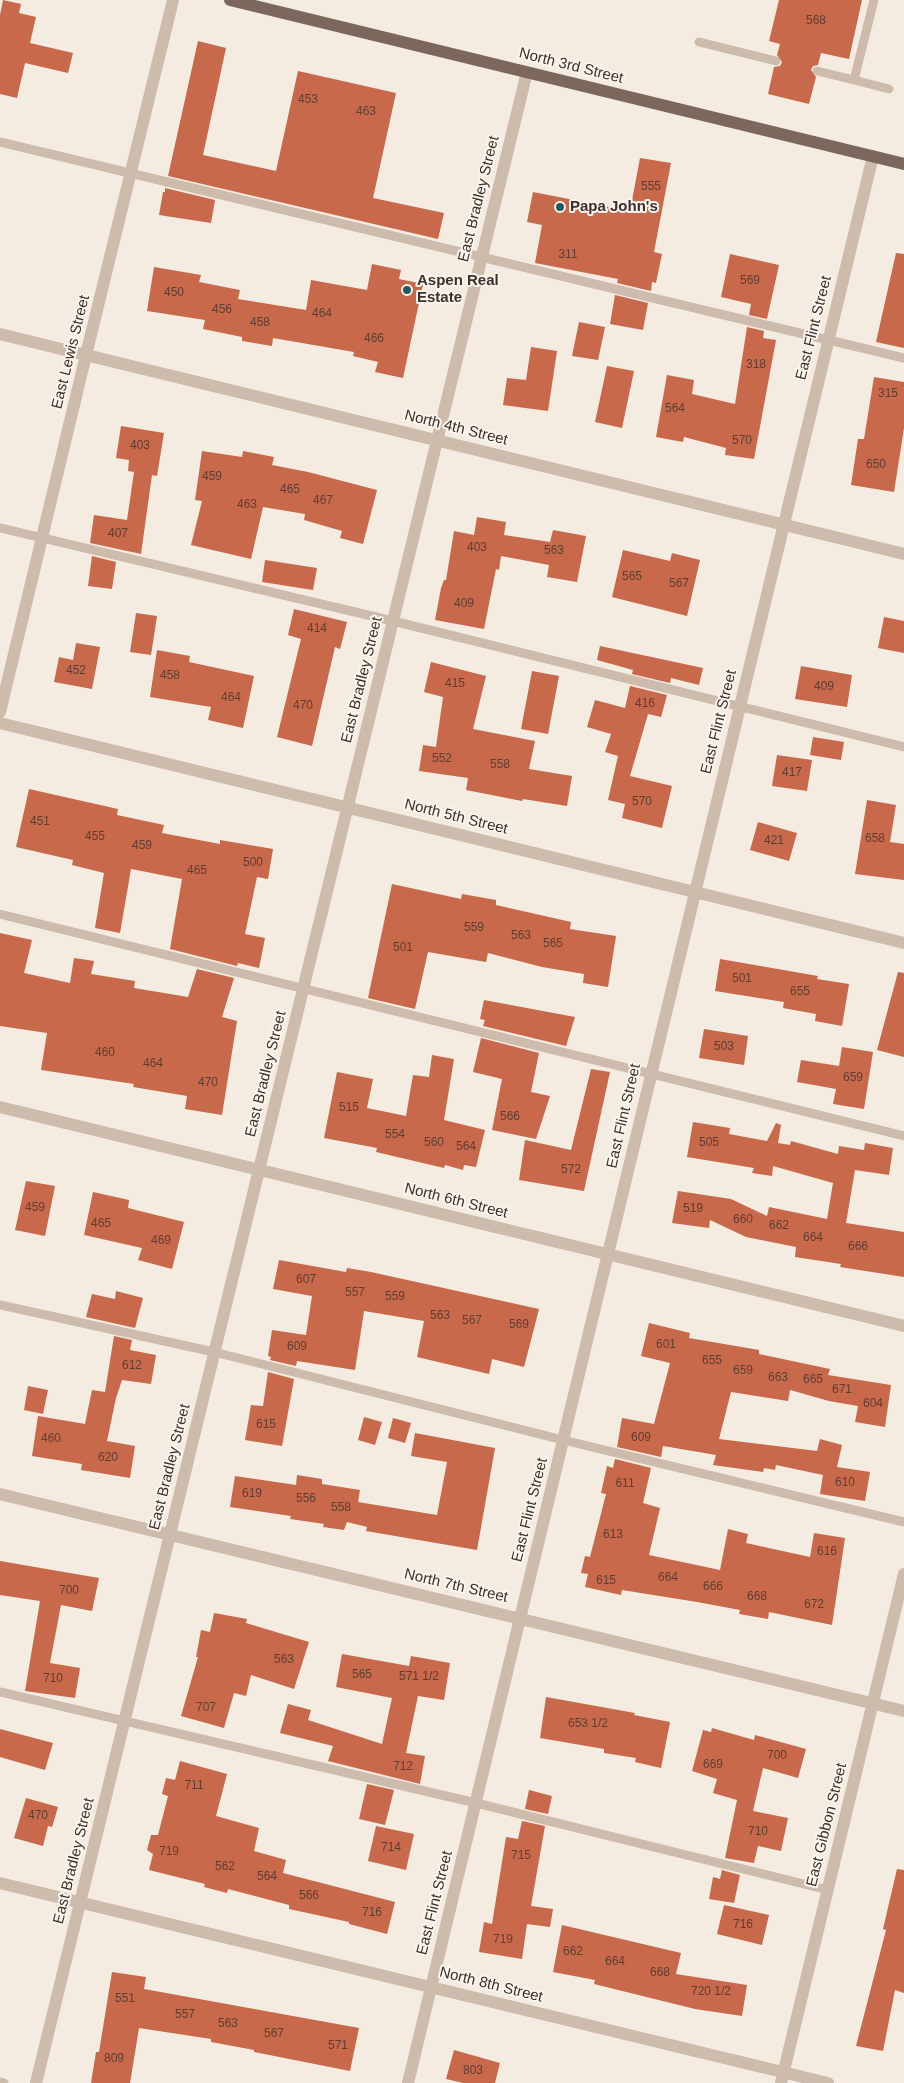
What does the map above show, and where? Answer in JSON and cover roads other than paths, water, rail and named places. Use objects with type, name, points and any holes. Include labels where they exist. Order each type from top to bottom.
[{"type":"main road","name":"North 3rd Street","points":[[230,0],[904,164]]},
{"type":"street","name":"East Lewis Street","points":[[0,712],[172,0]]},
{"type":"street","name":"East Bradley Street","points":[[36,2083],[527,72]]},
{"type":"street","name":"East Flint Street","points":[[408,2083],[872,156]]},
{"type":"street","name":"North 4th Street","points":[[0,334],[904,554]]},
{"type":"street","name":"North 5th Street","points":[[0,723],[904,943]]},
{"type":"street","name":"North 6th Street","points":[[0,1107],[904,1326]]},
{"type":"street","name":"North 7th Street","points":[[0,1494],[904,1710]]},
{"type":"street","name":"East Gibbon Street","points":[[782,2078],[904,1574]]},
{"type":"street","name":"North 8th Street","points":[[0,1883],[431,1987],[782,2078],[828,2083]]},
{"type":"lane","points":[[854,80],[874,0]]},
{"type":"lane","points":[[699,42],[776,61]]},
{"type":"lane","points":[[817,71],[889,89]]},
{"type":"lane","points":[[0,142],[904,358]]},
{"type":"lane","points":[[0,528],[393,621],[904,747]]},
{"type":"lane","points":[[0,914],[303,990],[904,1136]]},
{"type":"lane","points":[[0,1305],[214,1352],[563,1440],[904,1522]]},
{"type":"lane","points":[[0,1692],[476,1803],[828,1890]]},
{"type":"lane","points":[[0,2082],[4,2083]]},
{"type":"place","name":"Papa John's","points":[[560,207]]},
{"type":"place","name":"Aspen Real Estate","points":[[407,290]]}]
